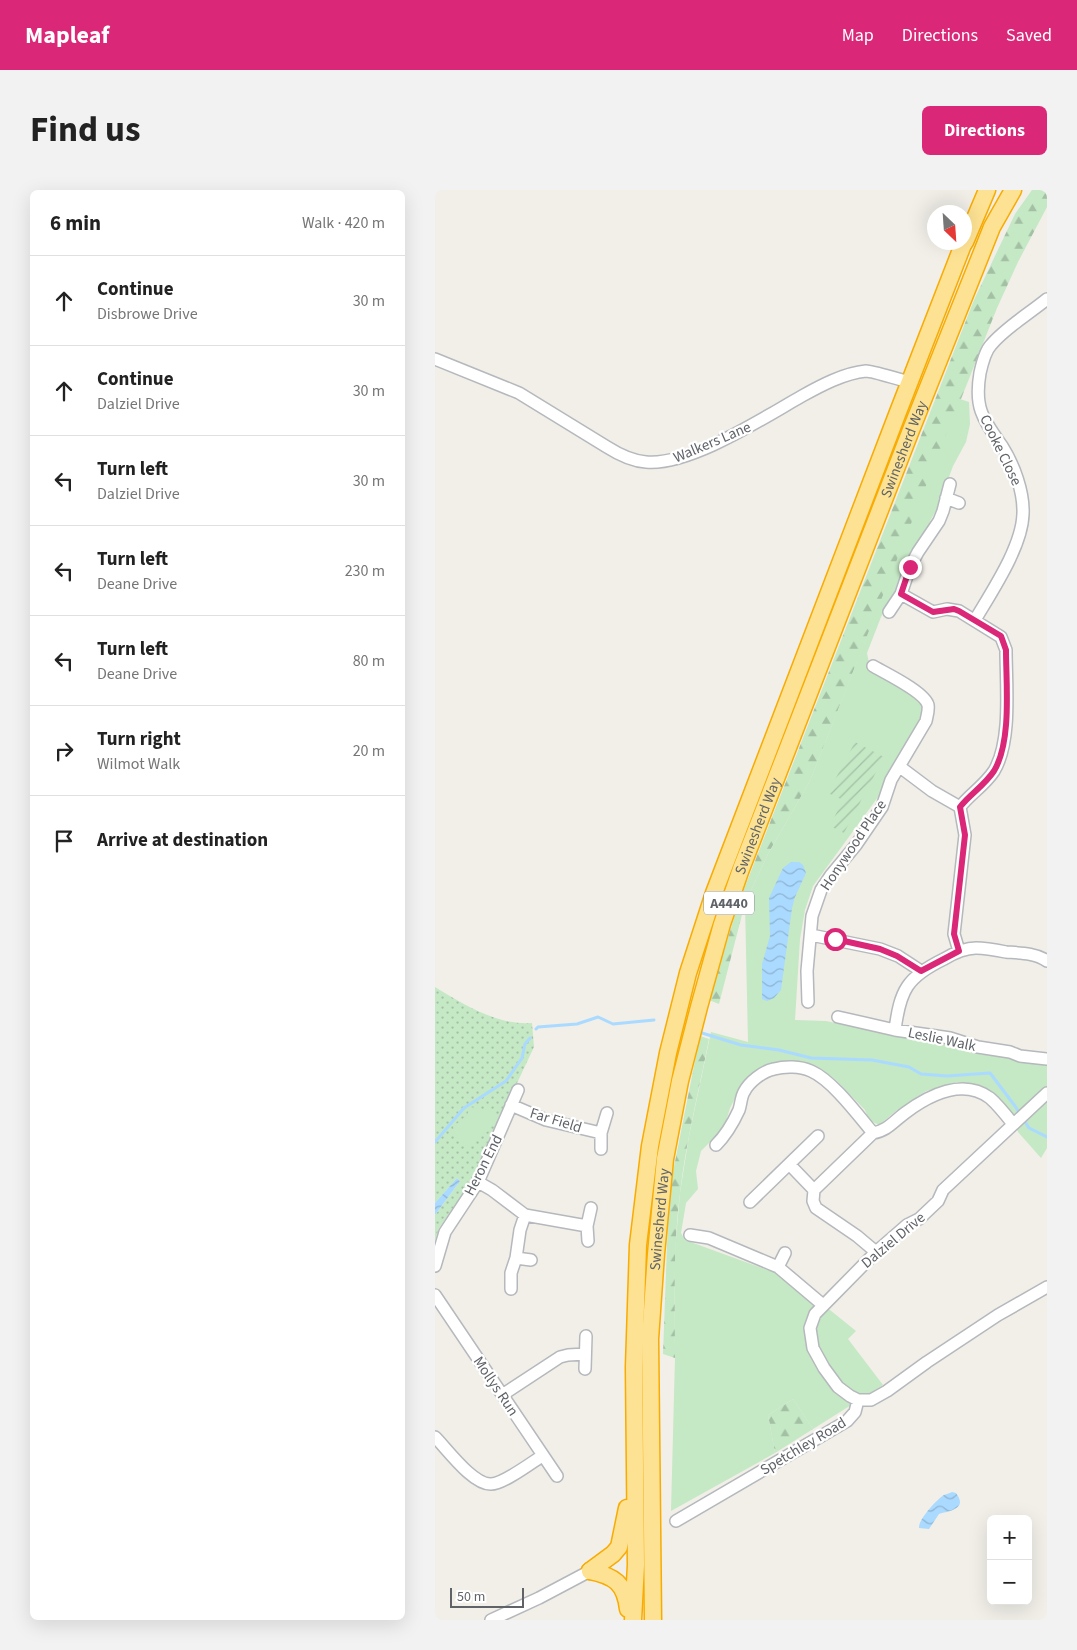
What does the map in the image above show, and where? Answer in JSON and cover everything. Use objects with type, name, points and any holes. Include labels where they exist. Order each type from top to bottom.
[{"type":"highway","name":"Swinesherd Way","points":[[972,225],[987,190]]},
{"type":"highway","name":"Swinesherd Way","points":[[653,1620],[650,1338],[656,1254],[665,1159],[699,1007],[722,924],[766,804],[992,227],[1013,190]]},
{"type":"highway","name":"Swinesherd Way","points":[[633,1620],[635,1565],[634,1367],[638,1245],[650,1146],[668,1053],[688,973],[714,894],[962,250]]},
{"type":"highway","points":[[590,1571],[613,1554],[619,1547],[634,1481]]},
{"type":"highway","points":[[590,1571],[611,1578],[619,1583],[625,1591],[628,1620]]},
{"type":"street","name":"Cooke Close","points":[[975,620],[1016,546],[1022,529],[1023,512],[1021,491],[1014,470],[1002,447],[985,422],[980,406],[978,386],[981,366],[990,346],[1047,299]]},
{"type":"street","name":"Walkers Lane","points":[[435,359],[519,393],[620,454],[643,462],[660,463],[689,455],[741,430],[830,381],[867,371],[910,382]]},
{"type":"street","points":[[889,612],[901,594],[910,567],[939,521],[950,484]]},
{"type":"street","points":[[947,498],[959,503]]},
{"type":"street","points":[[901,594],[933,612],[954,609],[975,620],[1001,636],[1006,650],[1005,738],[1000,757],[995,770],[981,788],[960,807]]},
{"type":"street","name":"Honywood Place","points":[[808,1002],[807,971],[812,916],[821,890],[856,845],[882,807],[891,780],[926,721],[928,704],[914,690],[873,666]]},
{"type":"street","points":[[900,767],[932,791],[960,807]]},
{"type":"street","points":[[959,951],[954,934],[965,835],[960,807]]},
{"type":"street","points":[[811,934],[880,949],[897,956],[921,971]]},
{"type":"street","points":[[895,1030],[897,1010],[909,982],[921,971],[959,951],[975,948],[1034,955],[1047,961]]},
{"type":"street","name":"Leslie Walk","points":[[838,1017],[895,1030],[950,1038],[978,1047],[1010,1052],[1020,1056],[1047,1059]]},
{"type":"street","points":[[716,1145],[726,1135],[739,1109],[744,1091],[758,1076],[782,1067],[797,1067],[811,1070],[825,1079],[873,1132]]},
{"type":"street","points":[[876,1252],[857,1236],[816,1208],[813,1200],[814,1190],[873,1132],[887,1128],[905,1113],[930,1097],[962,1088],[977,1091],[991,1099],[1015,1122]]},
{"type":"street","name":"Heron End","points":[[435,1266],[445,1232],[451,1220],[478,1182],[518,1090]]},
{"type":"street","name":"Dalziel Drive","points":[[858,1400],[838,1387],[824,1368],[813,1348],[810,1328],[815,1314],[876,1252],[907,1225],[919,1219],[938,1201],[943,1190],[1047,1093]]},
{"type":"street","name":"Far Field","points":[[511,1105],[545,1120],[601,1133]]},
{"type":"street","name":"Far Field","points":[[601,1149],[601,1133],[607,1113]]},
{"type":"street","points":[[750,1202],[818,1136]]},
{"type":"street","points":[[790,1165],[814,1190]]},
{"type":"street","points":[[478,1182],[525,1215],[587,1226]]},
{"type":"street","points":[[587,1241],[587,1226],[591,1208]]},
{"type":"street","points":[[511,1289],[511,1273],[525,1215]]},
{"type":"street","points":[[690,1235],[709,1238],[778,1267],[823,1305]]},
{"type":"street","points":[[778,1267],[785,1253]]},
{"type":"street","points":[[516,1258],[531,1260]]},
{"type":"street","points":[[858,1400],[871,1400],[887,1391],[966,1336],[1047,1287]]},
{"type":"street","name":"Mollys Run","points":[[435,1294],[557,1476]]},
{"type":"street","points":[[585,1336],[585,1369]]},
{"type":"street","points":[[502,1395],[560,1357],[585,1354]]},
{"type":"street","name":"Spetchley Road","points":[[676,1520],[847,1421],[855,1412],[858,1400]]},
{"type":"street","points":[[435,1437],[468,1472],[478,1481],[486,1484],[502,1481],[543,1456]]},
{"type":"street","points":[[499,1620],[590,1571]]},
{"type":"street","points":[[491,1620],[510,1610],[517,1609]]},
{"type":"green space","points":[[1032,190],[1047,190],[1047,207],[1018,262],[997,308],[810,781],[768,854],[745,903],[719,1004],[709,1000],[739,902],[974,300],[1015,214]]},
{"type":"green space","points":[[960,399],[969,402],[970,424],[966,442],[953,466],[927,531],[881,617],[867,653],[869,663],[896,681],[925,706],[881,793],[813,886],[805,910],[800,939],[795,1020],[826,1021],[892,1035],[945,1042],[971,1053],[1047,1063],[1047,1148],[1041,1158],[1018,1132],[1011,1112],[997,1098],[979,1085],[957,1082],[926,1091],[897,1110],[879,1125],[869,1120],[865,1110],[836,1080],[820,1068],[804,1063],[741,1087],[730,1108],[724,1128],[701,1151],[696,1171],[698,1189],[686,1203],[681,1233],[685,1240],[776,1273],[806,1299],[830,1310],[856,1331],[848,1339],[883,1385],[813,1429],[793,1399],[768,1415],[775,1453],[671,1511],[675,1358],[675,1251],[680,1193],[689,1136],[711,1032],[748,1042],[745,903],[768,854],[810,781]]},
{"type":"green space","points":[[855,742],[884,757],[844,833],[830,826],[843,800],[828,793]]},
{"type":"green space","points":[[435,987],[469,1007],[494,1017],[506,1021],[532,1023],[534,1047],[469,1185],[439,1228],[435,1241],[435,1215],[460,1181],[457,1178],[435,1203]]},
{"type":"green space","points":[[700,1036],[709,1039],[686,1154],[678,1214],[675,1275],[675,1358],[663,1354],[669,1192]]},
{"type":"green space","points":[[470,1107],[488,1110],[494,1113],[496,1119],[488,1131],[468,1147],[459,1140],[453,1127],[467,1115]]},
{"type":"green space","points":[[793,1399],[813,1429],[775,1453],[768,1415]]},
{"type":"water","points":[[791,862],[799,862],[803,865],[806,873],[792,908],[781,990],[774,998],[767,1001],[762,999],[762,964],[770,936],[769,898],[783,868]]},
{"type":"water","points":[[457,1178],[460,1181],[435,1215],[435,1203]]},
{"type":"water","points":[[952,1492],[956,1493],[959,1498],[959,1506],[939,1514],[929,1529],[919,1528],[921,1520],[933,1505],[941,1497]]},
{"type":"waterway","points":[[536,1029],[538,1027],[577,1024],[598,1017],[613,1024],[654,1020]]},
{"type":"waterway","points":[[702,1033],[741,1045],[779,1050],[811,1058],[872,1060],[909,1067],[921,1074],[947,1076],[990,1073],[1029,1128],[1047,1137]]},
{"type":"waterway","points":[[435,1142],[464,1108],[506,1081],[522,1058],[525,1044],[530,1038]]},
{"type":"route","points":[[835,939],[880,949],[897,956],[921,971],[959,951],[954,934],[965,835],[960,807],[981,788],[995,770],[1005,738],[1006,650],[1001,636],[959,611],[947,609],[933,612],[901,594],[910,567]]}]
